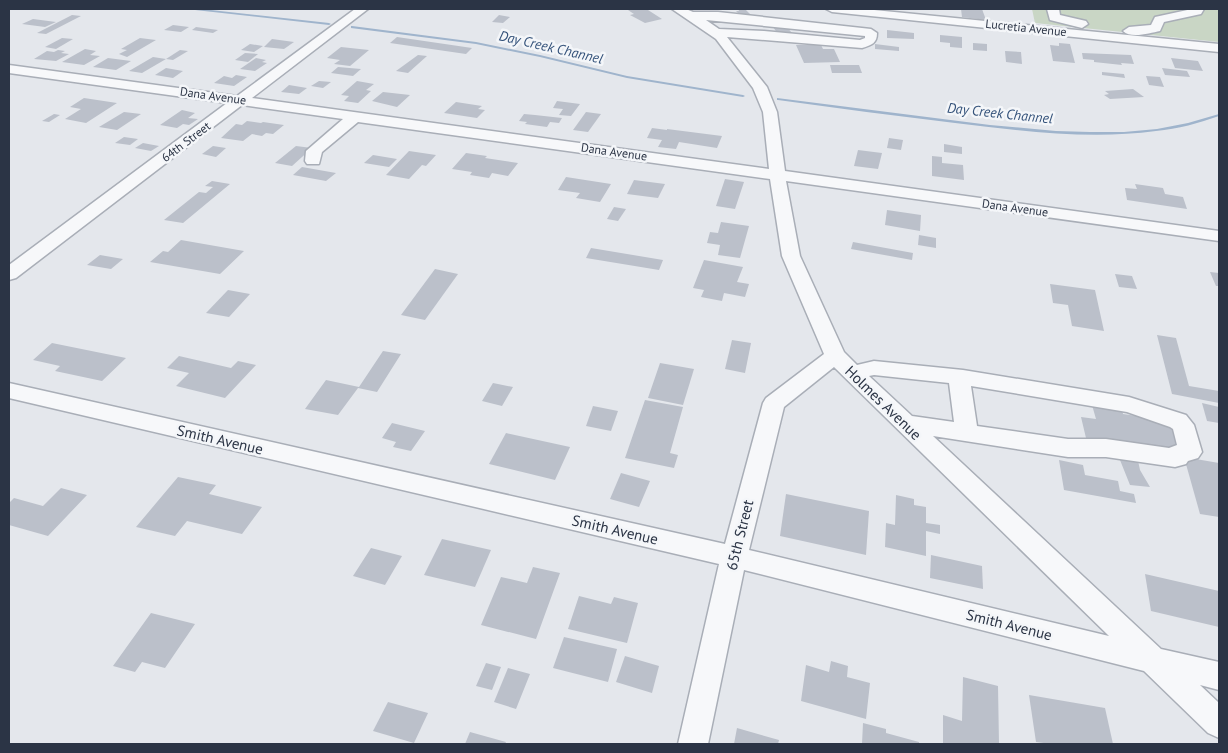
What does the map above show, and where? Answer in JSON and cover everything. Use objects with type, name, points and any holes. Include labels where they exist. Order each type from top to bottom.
[{"type":"street","name":"64th Street","points":[[9,274],[362,9]]},
{"type":"street","name":"Lucretia Avenue","points":[[832,9],[1021,23],[1219,48]]},
{"type":"street","points":[[1052,9],[1054,17],[1059,20],[1132,31],[1152,30],[1156,28],[1159,20],[1197,12],[1198,9]]},
{"type":"street","points":[[684,12],[871,33],[871,40],[862,44],[764,35],[715,33]]},
{"type":"street","name":"Holmes Avenue","points":[[684,12],[715,33],[760,87],[770,112],[777,174],[790,256],[843,364],[1219,723]]},
{"type":"street","name":"Dana Avenue","points":[[9,69],[1219,236]]},
{"type":"street","points":[[313,162],[314,152],[356,116]]},
{"type":"street","points":[[843,364],[959,376],[1129,405],[1173,419],[1183,425],[1190,452],[1180,452],[1178,453],[1178,458],[1175,458],[1106,448],[1068,448],[904,423]]},
{"type":"street","name":"65th Street","points":[[694,744],[734,558],[774,403],[843,364]]},
{"type":"street","points":[[959,376],[967,432]]},
{"type":"street","name":"Smith Avenue","points":[[9,391],[734,558],[1219,676]]},
{"type":"green space","points":[[1032,9],[1219,9],[1219,42],[1035,23]]},
{"type":"building","points":[[738,9],[745,9],[752,16],[742,17],[736,11],[739,11]]},
{"type":"building","points":[[961,9],[982,9],[986,20],[962,17]]},
{"type":"building","points":[[628,10],[648,10],[662,19],[645,23],[630,15],[634,14]]},
{"type":"building","points":[[72,15],[81,16],[46,34],[37,33]]},
{"type":"building","points":[[499,15],[510,17],[503,23],[492,22]]},
{"type":"building","points":[[33,19],[56,22],[45,27],[22,24]]},
{"type":"building","points":[[173,25],[189,27],[181,32],[164,30]]},
{"type":"building","points":[[786,26],[792,33],[778,34],[773,27]]},
{"type":"building","points":[[196,27],[218,30],[213,33],[192,30]]},
{"type":"building","points":[[887,30],[914,33],[914,39],[887,38]]},
{"type":"building","points":[[940,35],[962,37],[962,48],[950,47],[950,43],[940,42]]},
{"type":"building","points":[[397,37],[472,48],[466,54],[390,43]]},
{"type":"building","points":[[62,38],[73,39],[56,49],[45,47]]},
{"type":"building","points":[[140,38],[156,40],[127,57],[119,54],[127,50],[121,49]]},
{"type":"building","points":[[272,39],[294,42],[284,49],[264,47]]},
{"type":"building","points":[[973,43],[987,44],[987,51],[973,50]]},
{"type":"building","points":[[1059,43],[1070,44],[1075,63],[1053,61],[1050,45],[1059,46]]},
{"type":"building","points":[[250,44],[263,46],[254,52],[241,50]]},
{"type":"building","points":[[875,44],[899,47],[899,51],[875,49]]},
{"type":"building","points":[[796,45],[821,45],[823,49],[834,49],[840,62],[804,63]]},
{"type":"building","points":[[341,47],[369,50],[350,66],[334,64],[340,60],[327,58]]},
{"type":"building","points":[[85,49],[96,51],[90,55],[100,56],[84,65],[62,62]]},
{"type":"building","points":[[58,50],[65,51],[61,53],[69,54],[56,61],[34,59],[47,51],[54,52]]},
{"type":"building","points":[[180,50],[188,51],[173,60],[166,59]]},
{"type":"building","points":[[1005,51],[1021,52],[1022,64],[1006,62]]},
{"type":"building","points":[[245,53],[258,54],[248,62],[235,60]]},
{"type":"building","points":[[1082,53],[1131,55],[1134,64],[1121,63],[1122,65],[1094,62],[1094,60],[1083,59]]},
{"type":"building","points":[[418,55],[427,56],[408,73],[396,71]]},
{"type":"building","points":[[153,57],[166,59],[142,73],[129,71]]},
{"type":"building","points":[[108,58],[131,61],[116,70],[93,67]]},
{"type":"building","points":[[256,58],[266,60],[262,62],[267,63],[255,71],[240,69]]},
{"type":"building","points":[[1171,58],[1198,61],[1203,71],[1175,68]]},
{"type":"building","points":[[830,65],[859,65],[862,73],[832,73]]},
{"type":"building","points":[[338,67],[361,69],[353,76],[331,73]]},
{"type":"building","points":[[166,68],[183,71],[173,78],[155,75]]},
{"type":"building","points":[[1162,68],[1187,71],[1190,77],[1165,75]]},
{"type":"building","points":[[1102,72],[1124,74],[1125,78],[1102,75]]},
{"type":"building","points":[[236,75],[247,77],[234,86],[214,83],[224,76],[232,78]]},
{"type":"building","points":[[1146,76],[1160,77],[1164,87],[1149,85]]},
{"type":"building","points":[[319,81],[331,82],[323,88],[311,86]]},
{"type":"building","points":[[357,81],[374,84],[366,90],[371,91],[358,103],[344,101],[349,96],[341,95]]},
{"type":"building","points":[[289,85],[307,88],[299,94],[281,92]]},
{"type":"building","points":[[1133,89],[1144,97],[1110,99],[1104,95],[1109,94],[1105,91]]},
{"type":"building","points":[[383,92],[410,95],[397,107],[372,101]]},
{"type":"building","points":[[84,98],[117,103],[86,123],[65,119],[81,109],[70,107]]},
{"type":"building","points":[[557,101],[580,104],[571,116],[559,115],[563,109],[553,108]]},
{"type":"building","points":[[456,102],[482,106],[478,109],[485,110],[477,118],[444,113]]},
{"type":"building","points":[[182,110],[195,113],[188,118],[198,119],[189,125],[183,124],[177,128],[160,125]]},
{"type":"building","points":[[124,112],[141,114],[117,130],[99,127]]},
{"type":"building","points":[[586,112],[601,114],[588,132],[573,130]]},
{"type":"building","points":[[54,114],[60,115],[49,122],[42,121]]},
{"type":"building","points":[[524,114],[562,118],[559,123],[550,122],[547,127],[525,124],[527,122],[519,121]]},
{"type":"building","points":[[247,121],[284,125],[273,134],[266,133],[262,136],[252,134],[243,141],[221,138],[236,124],[242,125]]},
{"type":"building","points":[[652,128],[722,136],[717,148],[679,142],[676,149],[658,147],[662,140],[647,138]]},
{"type":"building","points":[[124,137],[138,139],[130,145],[115,143]]},
{"type":"building","points":[[889,138],[903,140],[901,150],[887,148]]},
{"type":"building","points":[[143,143],[159,146],[151,151],[135,148]]},
{"type":"building","points":[[944,144],[962,147],[962,154],[944,152]]},
{"type":"building","points":[[213,146],[226,148],[216,157],[202,154]]},
{"type":"building","points":[[296,146],[312,148],[292,166],[275,163]]},
{"type":"building","points":[[858,150],[882,153],[878,169],[854,166]]},
{"type":"building","points":[[409,151],[436,155],[426,166],[422,165],[409,179],[386,175]]},
{"type":"building","points":[[466,153],[518,163],[508,176],[492,173],[489,178],[470,175],[472,172],[452,169]]},
{"type":"building","points":[[373,155],[397,159],[389,167],[364,163]]},
{"type":"building","points":[[932,156],[942,157],[942,163],[963,165],[964,180],[932,176]]},
{"type":"building","points":[[302,167],[336,173],[326,181],[293,175]]},
{"type":"building","points":[[566,177],[611,184],[600,202],[576,198],[580,193],[558,190]]},
{"type":"building","points":[[725,179],[744,182],[735,209],[716,206]]},
{"type":"building","points":[[634,180],[665,184],[658,198],[627,194]]},
{"type":"building","points":[[212,181],[230,184],[183,223],[164,220],[199,192],[206,193],[213,187],[205,186]]},
{"type":"building","points":[[1135,184],[1163,188],[1165,194],[1183,197],[1187,209],[1127,200],[1125,188],[1137,189]]},
{"type":"building","points":[[614,207],[626,209],[618,221],[607,219]]},
{"type":"building","points":[[887,210],[921,215],[920,231],[885,225]]},
{"type":"building","points":[[721,222],[749,226],[740,258],[718,255],[720,245],[707,243],[710,232],[718,233]]},
{"type":"building","points":[[919,235],[936,238],[936,248],[918,245]]},
{"type":"building","points":[[181,240],[244,251],[220,274],[150,262],[163,251],[168,252]]},
{"type":"building","points":[[853,242],[913,253],[912,260],[851,249]]},
{"type":"building","points":[[591,248],[663,260],[659,270],[586,258]]},
{"type":"building","points":[[100,255],[123,259],[111,269],[87,265]]},
{"type":"building","points":[[704,260],[743,267],[737,282],[749,284],[745,297],[724,293],[722,301],[701,297],[704,290],[693,288]]},
{"type":"building","points":[[435,269],[458,274],[425,320],[401,315]]},
{"type":"building","points":[[1210,272],[1219,273],[1219,286],[1216,286]]},
{"type":"building","points":[[1115,274],[1132,276],[1137,289],[1119,287]]},
{"type":"building","points":[[1050,284],[1095,290],[1104,331],[1072,326],[1068,305],[1053,303]]},
{"type":"building","points":[[228,290],[250,294],[229,317],[206,313]]},
{"type":"building","points":[[1157,335],[1176,338],[1189,386],[1219,391],[1219,403],[1172,394]]},
{"type":"building","points":[[732,340],[751,343],[745,373],[725,369]]},
{"type":"building","points":[[52,343],[126,358],[102,381],[55,371],[60,366],[33,360]]},
{"type":"building","points":[[383,351],[401,354],[377,392],[358,388],[338,415],[305,409],[326,380],[359,387]]},
{"type":"building","points":[[179,356],[231,368],[238,361],[256,365],[225,398],[176,386],[189,373],[167,368]]},
{"type":"building","points":[[660,363],[694,369],[683,405],[648,398]]},
{"type":"building","points":[[493,383],[513,387],[502,406],[482,401]]},
{"type":"building","points":[[645,400],[683,407],[670,453],[678,455],[674,468],[625,458]]},
{"type":"building","points":[[1202,403],[1219,407],[1219,423],[1207,421]]},
{"type":"building","points":[[1092,405],[1122,409],[1123,414],[1158,419],[1173,425],[1182,451],[1156,449],[1086,438],[1081,417],[1096,419]]},
{"type":"building","points":[[593,406],[618,411],[611,431],[586,426]]},
{"type":"building","points":[[392,423],[425,431],[411,451],[393,447],[396,442],[382,438]]},
{"type":"building","points":[[506,433],[570,447],[555,480],[489,464]]},
{"type":"building","points":[[1118,455],[1137,456],[1140,470],[1150,487],[1130,485]]},
{"type":"building","points":[[1184,457],[1219,463],[1219,517],[1200,514]]},
{"type":"building","points":[[1059,460],[1083,465],[1085,475],[1118,481],[1120,491],[1134,494],[1136,503],[1064,490]]},
{"type":"building","points":[[621,473],[650,481],[639,507],[610,499]]},
{"type":"building","points":[[178,477],[216,485],[209,494],[262,507],[242,534],[187,521],[175,536],[136,527]]},
{"type":"building","points":[[61,488],[87,495],[48,536],[9,525],[9,503],[14,498],[43,506]]},
{"type":"building","points":[[786,494],[869,511],[866,555],[780,536]]},
{"type":"building","points":[[896,495],[914,499],[914,505],[926,507],[926,523],[940,525],[940,534],[926,531],[926,556],[885,547],[886,523],[895,525]]},
{"type":"building","points":[[442,539],[491,550],[475,587],[424,575]]},
{"type":"building","points":[[371,548],[402,556],[385,585],[353,576]]},
{"type":"building","points":[[931,555],[982,566],[983,589],[930,578]]},
{"type":"building","points":[[533,567],[560,573],[536,639],[481,625],[501,577],[527,583]]},
{"type":"building","points":[[1145,574],[1219,591],[1219,627],[1151,611]]},
{"type":"building","points":[[579,596],[611,604],[614,597],[638,603],[627,643],[568,629]]},
{"type":"building","points":[[151,613],[195,624],[165,668],[142,662],[135,672],[113,666]]},
{"type":"building","points":[[564,637],[617,649],[608,682],[553,668]]},
{"type":"building","points":[[625,656],[659,666],[652,693],[616,682]]},
{"type":"building","points":[[831,661],[848,666],[847,677],[870,683],[866,719],[801,701],[806,665],[829,672]]},
{"type":"building","points":[[486,663],[501,667],[492,690],[476,686]]},
{"type":"building","points":[[508,668],[530,674],[516,709],[494,702]]},
{"type":"building","points":[[963,677],[998,686],[999,744],[943,744],[943,715],[962,721]]},
{"type":"building","points":[[1029,695],[1105,708],[1113,744],[1051,744],[1036,742]]},
{"type":"building","points":[[388,702],[428,713],[414,743],[373,731]]},
{"type":"building","points":[[863,723],[886,729],[886,733],[919,742],[919,744],[862,744]]},
{"type":"building","points":[[737,728],[779,740],[778,744],[734,744]]},
{"type":"building","points":[[470,732],[506,742],[505,744],[465,744]]},
{"type":"waterway","name":"Day Creek Channel","points":[[195,9],[329,24]]},
{"type":"waterway","name":"Day Creek Channel","points":[[352,27],[476,43],[627,77],[743,96]]},
{"type":"waterway","name":"Day Creek Channel","points":[[778,99],[990,126],[1090,134],[1157,130],[1189,124],[1219,115]]}]
